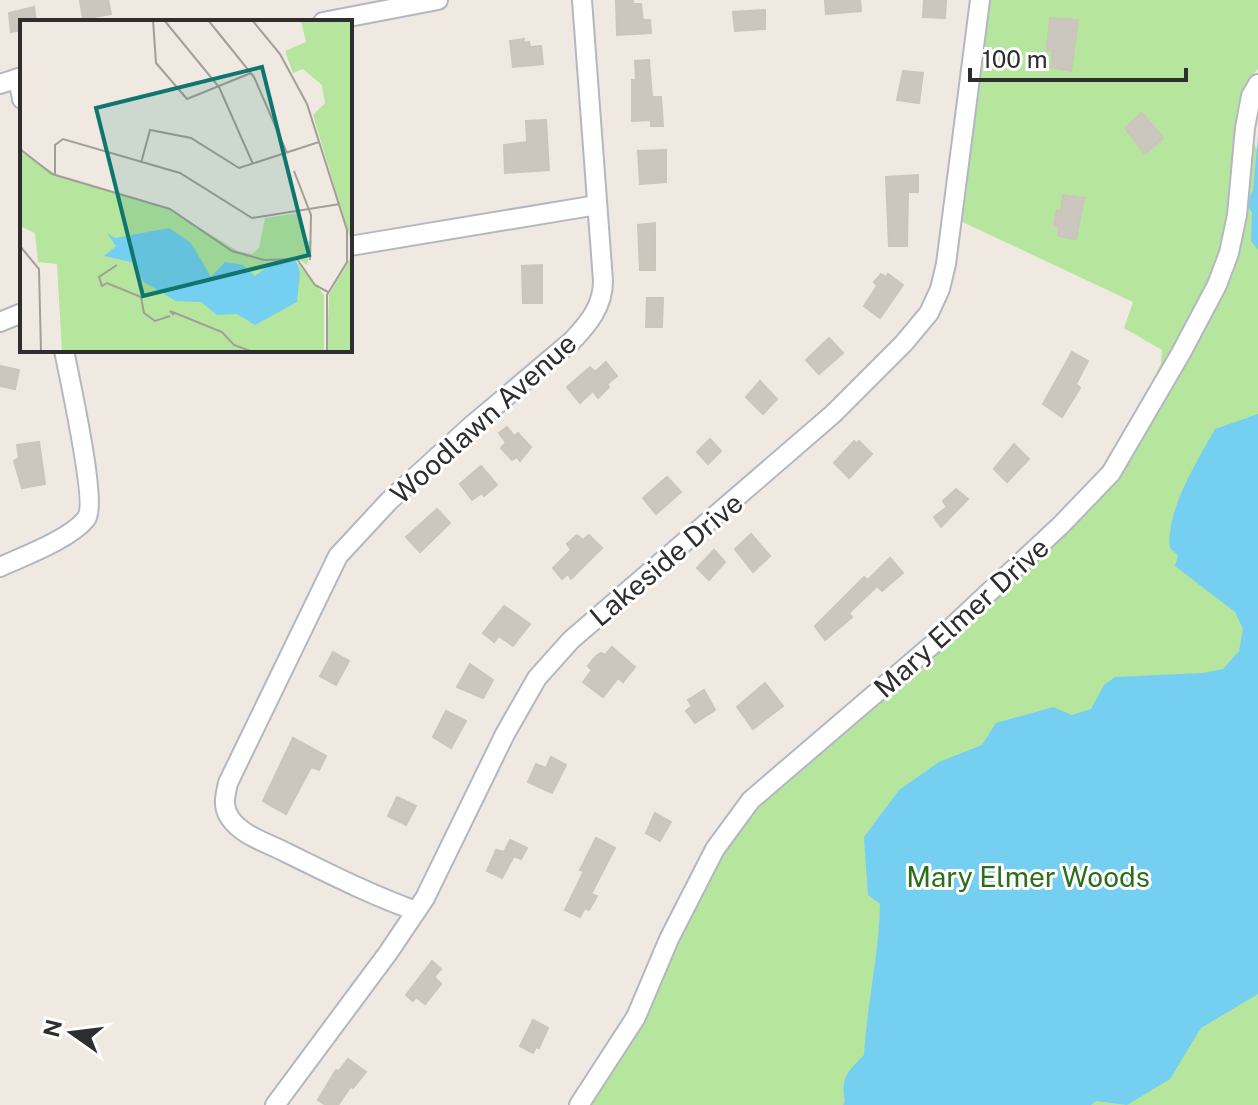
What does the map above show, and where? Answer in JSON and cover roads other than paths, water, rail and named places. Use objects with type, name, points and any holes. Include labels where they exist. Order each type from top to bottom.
[{"type":"street","points":[[333,20],[438,0]]},
{"type":"street","name":"Woodlawn Avenue","points":[[416,911],[341,881],[242,831],[228,815],[224,800],[228,783],[338,556],[389,501],[572,341],[595,313],[603,291],[582,0]]},
{"type":"street","name":"Lakeside Drive","points":[[275,1105],[425,898],[522,701],[551,660],[833,414],[904,343],[929,313],[940,289],[946,264],[980,0]]},
{"type":"street","name":"Mary Elmer Drive","points":[[579,1105],[636,1017],[669,939],[715,849],[751,800],[939,639],[1061,525],[1111,473],[1217,285],[1229,253],[1237,215],[1245,128],[1251,96],[1258,84]]},
{"type":"street","points":[[352,246],[597,205]]},
{"type":"street","points":[[0,322],[20,314]]},
{"type":"street","points":[[0,567],[69,533],[84,522],[91,509],[64,352]]},
{"type":"water","points":[[1258,136],[1258,250],[1251,241],[1252,213],[1247,204],[1253,190]]},
{"type":"water","points":[[1258,414],[1258,994],[1201,1028],[1170,1079],[1127,1105],[1096,1101],[1091,1105],[843,1105],[847,1075],[864,1055],[879,923],[880,904],[868,895],[864,837],[899,790],[939,762],[982,745],[996,723],[1053,707],[1072,715],[1091,709],[1104,685],[1115,677],[1203,673],[1223,669],[1239,651],[1243,629],[1235,612],[1175,566],[1178,555],[1170,548],[1170,534],[1184,487],[1215,429]]},
{"type":"park label","name":"Mary Elmer Woods","points":[[1028,876]]}]
